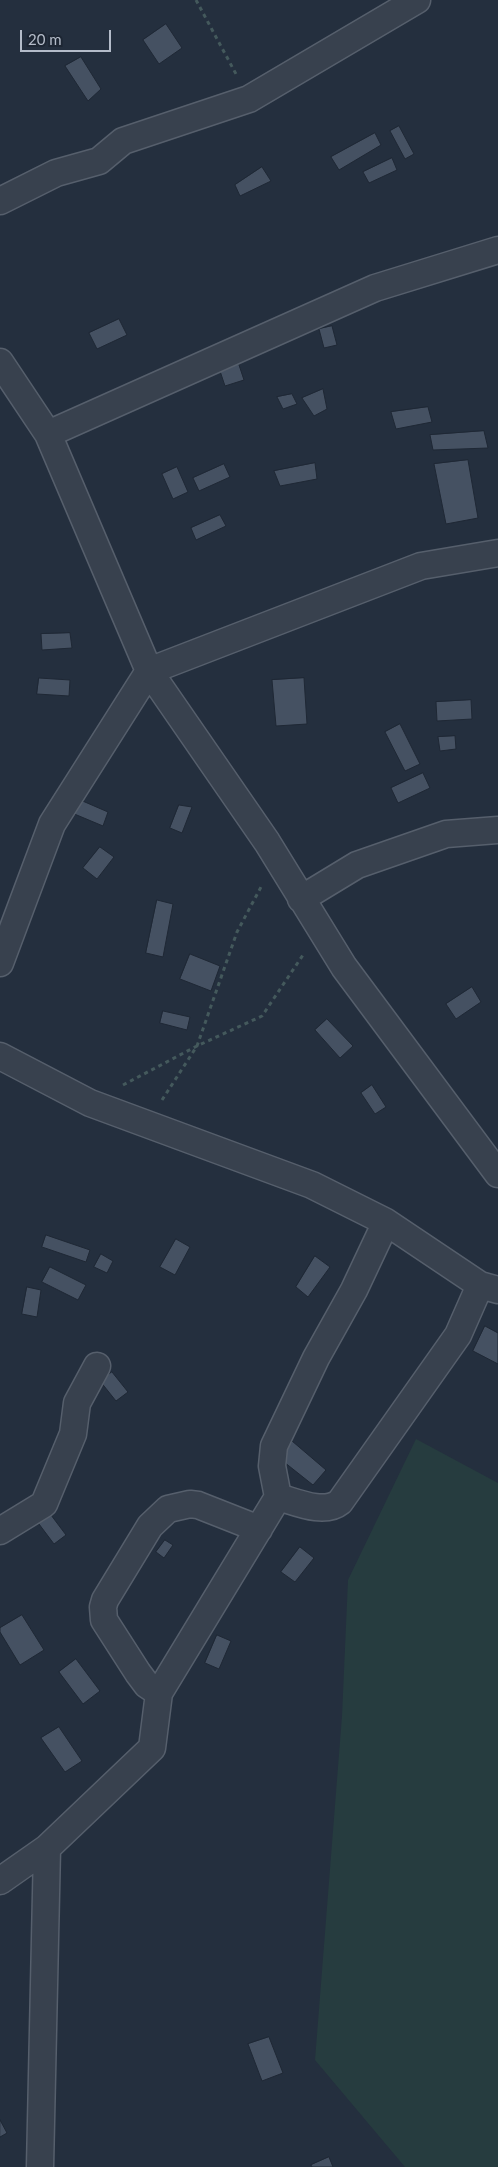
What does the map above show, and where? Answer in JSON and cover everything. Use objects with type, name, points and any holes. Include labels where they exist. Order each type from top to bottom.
[{"type":"street","points":[[0,201],[56,173],[99,161],[123,141],[249,99],[417,0]]},
{"type":"street","points":[[48,434],[375,288],[498,250]]},
{"type":"street","points":[[0,362],[48,434],[149,670],[267,842],[344,967],[498,1174]]},
{"type":"street","points":[[0,963],[52,824],[149,670],[421,566],[498,553]]},
{"type":"street","points":[[301,899],[357,865],[446,834],[498,830]]},
{"type":"street","points":[[0,1056],[90,1103],[312,1185],[386,1222],[489,1287],[458,1335],[340,1502],[334,1507],[315,1507],[278,1498]]},
{"type":"street","points":[[0,1881],[46,1848],[152,1748],[159,1693],[278,1498],[272,1466],[274,1446],[316,1358],[354,1290],[386,1222]]},
{"type":"street","points":[[0,1531],[44,1504],[73,1434],[77,1403],[97,1366]]},
{"type":"street","points":[[159,1693],[147,1685],[123,1650],[104,1620],[103,1608],[105,1600],[150,1526],[168,1509],[190,1504],[259,1529]]},
{"type":"street","points":[[40,2167],[46,1848]]},
{"type":"path","points":[[196,0],[249,99]]},
{"type":"path","points":[[146,1124],[197,1046],[237,932],[262,886]]},
{"type":"path","points":[[90,1103],[197,1046],[262,1016],[305,954],[344,967]]},
{"type":"green space","points":[[416,1439],[498,1483],[498,2167],[405,2167],[315,2060],[342,1716],[348,1580]]},
{"type":"building","points":[[166,24],[182,48],[159,64],[143,40]]},
{"type":"building","points":[[81,57],[101,89],[88,101],[65,66]]},
{"type":"building","points":[[399,126],[414,154],[405,159],[390,131]]},
{"type":"building","points":[[375,133],[381,145],[339,170],[331,157]]},
{"type":"building","points":[[392,158],[397,170],[369,183],[363,172]]},
{"type":"building","points":[[262,167],[271,181],[240,196],[235,185]]},
{"type":"building","points":[[119,319],[127,335],[97,349],[89,333]]},
{"type":"building","points":[[332,326],[337,345],[324,348],[319,329]]},
{"type":"building","points":[[238,362],[244,380],[225,386],[219,368]]},
{"type":"building","points":[[323,389],[327,409],[314,416],[302,398]]},
{"type":"building","points":[[292,394],[297,404],[283,409],[277,397]]},
{"type":"building","points":[[428,407],[432,422],[396,429],[391,412]]},
{"type":"building","points":[[484,431],[488,448],[433,450],[430,435]]},
{"type":"building","points":[[468,460],[478,518],[446,524],[434,464]]},
{"type":"building","points":[[315,463],[317,479],[280,486],[274,471]]},
{"type":"building","points":[[224,464],[230,477],[199,491],[193,478]]},
{"type":"building","points":[[177,467],[188,492],[173,499],[162,474]]},
{"type":"building","points":[[220,515],[226,526],[196,540],[191,528]]},
{"type":"building","points":[[70,633],[72,648],[42,650],[41,634]]},
{"type":"building","points":[[39,678],[70,680],[69,696],[37,694]]},
{"type":"building","points":[[304,678],[307,724],[276,726],[272,680]]},
{"type":"building","points":[[471,700],[472,719],[437,721],[436,702]]},
{"type":"building","points":[[400,724],[420,764],[405,771],[385,732]]},
{"type":"building","points":[[455,736],[456,749],[440,751],[438,737]]},
{"type":"building","points":[[423,773],[430,788],[398,803],[391,788]]},
{"type":"building","points":[[78,799],[108,812],[103,826],[72,813]]},
{"type":"building","points":[[179,805],[192,807],[182,833],[170,828]]},
{"type":"building","points":[[100,847],[114,857],[97,879],[83,868]]},
{"type":"building","points":[[157,900],[173,904],[163,957],[146,953]]},
{"type":"building","points":[[190,954],[220,966],[211,991],[180,979]]},
{"type":"building","points":[[472,987],[481,1002],[456,1019],[446,1004]]},
{"type":"building","points":[[163,1011],[190,1017],[187,1030],[160,1023]]},
{"type":"building","points":[[327,1019],[353,1046],[340,1058],[315,1030]]},
{"type":"building","points":[[372,1085],[386,1107],[375,1114],[361,1093]]},
{"type":"building","points":[[46,1235],[90,1250],[86,1262],[42,1247]]},
{"type":"building","points":[[176,1239],[190,1247],[175,1275],[160,1267]]},
{"type":"building","points":[[101,1254],[113,1261],[107,1273],[94,1267]]},
{"type":"building","points":[[315,1256],[330,1267],[308,1297],[296,1287]]},
{"type":"building","points":[[50,1267],[86,1285],[78,1300],[42,1282]]},
{"type":"building","points":[[27,1287],[41,1290],[37,1317],[22,1314]]},
{"type":"building","points":[[485,1326],[498,1333],[498,1364],[473,1351]]},
{"type":"building","points":[[112,1372],[128,1392],[116,1401],[100,1381]]},
{"type":"building","points":[[292,1441],[326,1470],[313,1485],[279,1458]]},
{"type":"building","points":[[48,1511],[66,1535],[54,1544],[36,1520]]},
{"type":"building","points":[[165,1540],[173,1545],[164,1558],[156,1552]]},
{"type":"building","points":[[300,1547],[314,1558],[295,1582],[281,1572]]},
{"type":"building","points":[[22,1615],[44,1650],[20,1665],[0,1632],[0,1628]]},
{"type":"building","points":[[217,1635],[231,1641],[219,1669],[205,1663]]},
{"type":"building","points":[[76,1659],[100,1691],[83,1704],[59,1672]]},
{"type":"building","points":[[59,1727],[82,1761],[65,1772],[41,1738]]},
{"type":"building","points":[[269,2037],[283,2073],[262,2081],[248,2044]]},
{"type":"building","points":[[0,2120],[7,2133],[0,2137]]},
{"type":"building","points":[[329,2157],[333,2167],[312,2167],[311,2165]]}]
